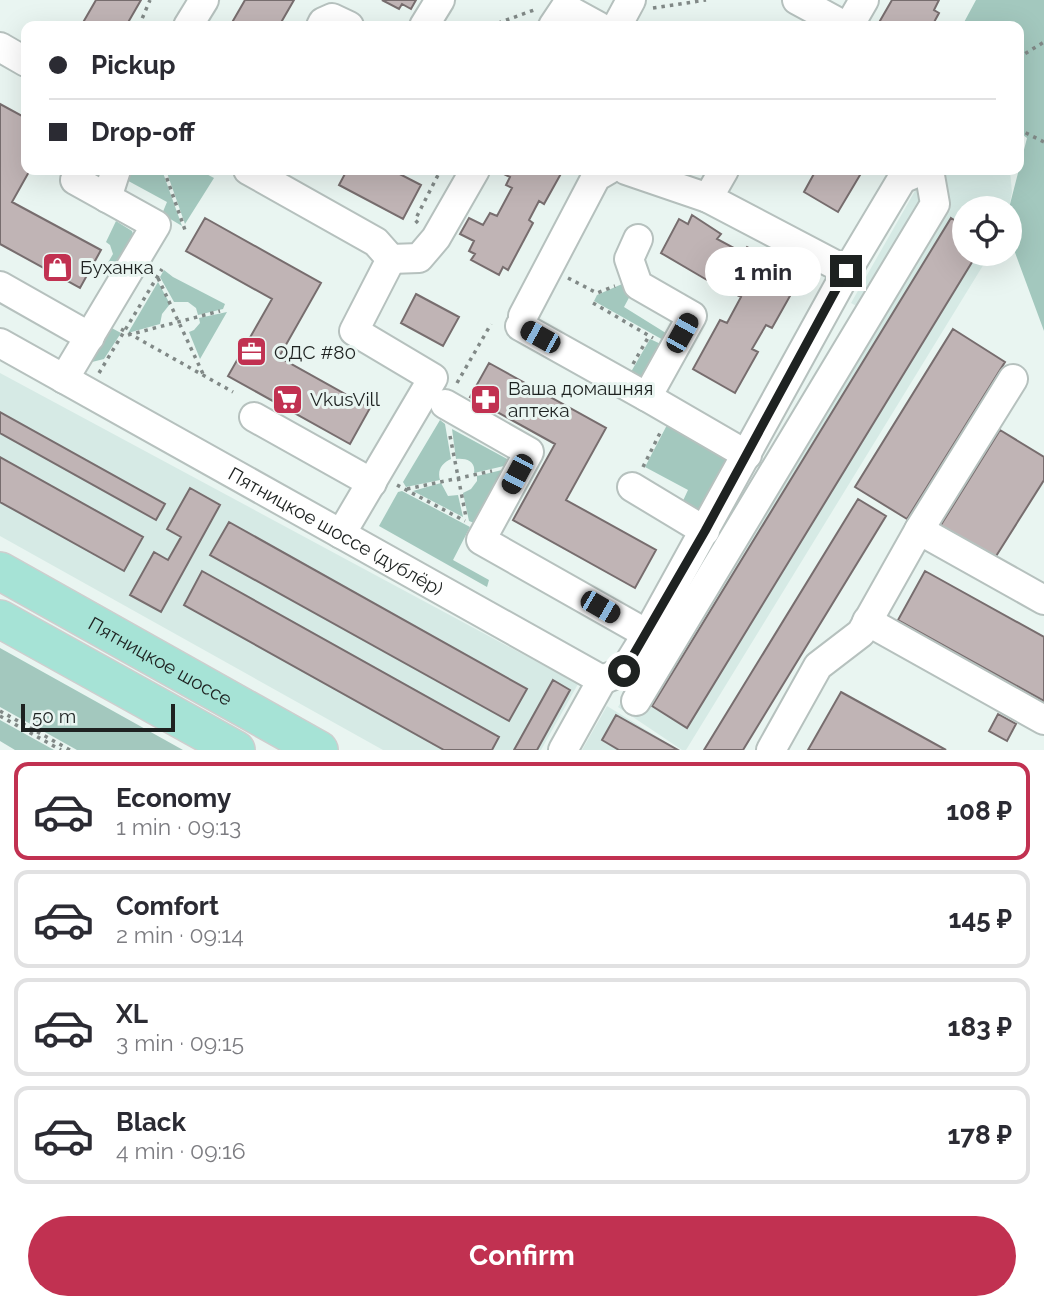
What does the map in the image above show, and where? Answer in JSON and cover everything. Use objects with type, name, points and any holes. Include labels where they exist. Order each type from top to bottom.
[{"type":"main road","name":"Пятницкое шоссе","points":[[0,571],[319,750]]},
{"type":"main road","points":[[0,619],[236,750]]},
{"type":"street","points":[[191,21],[204,0]]},
{"type":"street","points":[[427,21],[440,0]]},
{"type":"street","points":[[797,0],[837,21]]},
{"type":"street","points":[[850,21],[864,0]]},
{"type":"street","points":[[544,18],[565,8],[589,21]]},
{"type":"street","points":[[0,47],[21,59]]},
{"type":"street","points":[[64,379],[111,330],[156,225],[75,180],[78,175]]},
{"type":"street","points":[[107,198],[114,175]]},
{"type":"street","points":[[257,175],[376,242],[391,259]]},
{"type":"street","points":[[391,259],[419,258],[436,238],[472,175]]},
{"type":"street","points":[[599,175],[548,267],[522,321],[747,455]]},
{"type":"street","points":[[641,175],[708,198],[846,271]]},
{"type":"street","points":[[708,198],[721,175]]},
{"type":"street","points":[[563,750],[602,680],[624,671],[647,634],[846,271],[902,179],[911,175]]},
{"type":"street","points":[[636,701],[935,204],[930,175]]},
{"type":"street","points":[[638,239],[629,259],[638,285],[692,316],[647,397]]},
{"type":"street","points":[[341,534],[381,482],[433,378],[354,331],[391,259]]},
{"type":"street","points":[[0,286],[111,330]]},
{"type":"street","name":"Пятницкое шоссе (дублёр)","points":[[0,344],[602,680]]},
{"type":"street","points":[[771,750],[818,666],[861,633],[919,530],[1013,379]]},
{"type":"street","points":[[444,404],[529,452],[481,540],[647,634]]},
{"type":"street","points":[[254,417],[381,482]]},
{"type":"street","points":[[632,487],[705,531]]},
{"type":"street","points":[[919,530],[1044,600]]},
{"type":"street","points":[[867,621],[1044,720]]},
{"type":"path","points":[[141,21],[150,0]]},
{"type":"path","points":[[624,13],[706,0]]},
{"type":"path","points":[[524,21],[544,18]]},
{"type":"path","points":[[1024,54],[1044,42]]},
{"type":"path","points":[[1024,132],[1044,142]]},
{"type":"path","points":[[166,175],[186,230]]},
{"type":"path","points":[[548,267],[597,293]]},
{"type":"path","points":[[96,378],[111,330],[162,269]]},
{"type":"path","points":[[157,277],[205,377]]},
{"type":"path","points":[[593,303],[674,349]]},
{"type":"path","points":[[111,330],[179,321],[220,311]]},
{"type":"path","points":[[381,482],[405,490],[467,522],[444,404],[491,324]]},
{"type":"path","points":[[111,330],[233,392]]},
{"type":"path","points":[[631,366],[649,336]]},
{"type":"path","points":[[632,487],[661,431]]},
{"type":"path","points":[[405,490],[495,470]]},
{"type":"path","points":[[0,714],[61,750]]},
{"type":"path","points":[[0,714],[70,750]]},
{"type":"shaded area","points":[[924,175],[1010,175],[1011,196],[952,196],[952,266],[983,266],[686,750],[682,750],[618,707],[862,309],[851,303]]},
{"type":"shaded area","points":[[0,373],[578,684],[541,750],[383,750],[0,536]]},
{"type":"shaded area","points":[[607,706],[679,750],[582,750]]},
{"type":"green space","points":[[976,0],[1044,0],[1044,331],[1020,266],[1022,196],[1012,196],[1017,175],[1024,175],[1027,138],[1024,136],[1024,21],[965,21]]},
{"type":"green space","points":[[164,175],[182,226],[162,214],[167,202],[121,177]]},
{"type":"green space","points":[[168,175],[208,175],[214,178],[185,224]]},
{"type":"green space","points":[[116,221],[133,234],[113,270],[106,266],[113,254],[106,242]]},
{"type":"green space","points":[[164,270],[225,304],[223,309],[198,315],[196,308],[188,302],[174,302],[160,277]]},
{"type":"green space","points":[[629,281],[631,294],[624,307],[669,335],[665,341],[594,301],[597,295]]},
{"type":"green space","points":[[158,282],[170,304],[162,314],[160,324],[128,333]]},
{"type":"green space","points":[[227,312],[200,359],[189,332],[200,323],[199,318]]},
{"type":"green space","points":[[106,325],[121,333],[104,359],[88,363]]},
{"type":"green space","points":[[650,339],[663,345],[644,379],[628,377]]},
{"type":"green space","points":[[440,420],[445,424],[451,459],[441,467],[440,480],[406,487],[403,482]]},
{"type":"green space","points":[[667,425],[724,457],[727,462],[700,511],[681,505],[688,490],[645,467]]},
{"type":"green space","points":[[452,429],[509,460],[504,466],[474,473],[470,461],[456,459]]},
{"type":"green space","points":[[505,471],[474,523],[469,521],[463,493],[471,489],[477,476]]},
{"type":"green space","points":[[441,483],[448,496],[458,495],[463,517],[413,491]]},
{"type":"green space","points":[[402,491],[470,527],[453,560],[489,580],[487,587],[379,526],[398,492]]},
{"type":"green space","points":[[0,648],[183,750],[77,750],[0,707]]},
{"type":"green space","points":[[0,720],[54,750],[15,750],[0,741]]},
{"type":"building","points":[[96,0],[141,0],[129,21],[84,21]]},
{"type":"building","points":[[245,0],[294,0],[282,21],[233,21]]},
{"type":"building","points":[[382,0],[416,0],[411,9],[402,4],[399,9]]},
{"type":"building","points":[[892,0],[939,0],[934,10],[939,13],[935,21],[880,21]]},
{"type":"building","points":[[0,104],[21,115],[21,175],[27,175],[12,202],[101,250],[80,288],[0,244]]},
{"type":"building","points":[[344,175],[402,175],[421,185],[403,219],[339,185]]},
{"type":"building","points":[[506,175],[560,175],[544,204],[539,201],[529,220],[533,223],[508,270],[503,267],[499,275],[471,260],[475,254],[469,251],[474,241],[460,234],[469,218],[483,225],[490,213],[497,216],[512,188],[506,185],[510,177]]},
{"type":"building","points":[[813,175],[860,175],[838,212],[804,192]]},
{"type":"building","points":[[692,215],[721,234],[717,239],[743,253],[747,247],[795,273],[784,293],[790,296],[772,328],[766,325],[752,349],[758,352],[735,393],[693,369],[720,320],[727,323],[741,297],[733,293],[736,289],[710,275],[707,280],[661,253],[679,219],[688,224]]},
{"type":"building","points":[[205,218],[321,283],[279,357],[370,408],[350,444],[228,376],[272,299],[186,251]]},
{"type":"building","points":[[951,218],[952,266],[970,266],[687,728],[652,706]]},
{"type":"building","points":[[416,294],[459,317],[443,346],[401,323]]},
{"type":"building","points":[[953,329],[1005,362],[907,519],[855,487]]},
{"type":"building","points":[[489,363],[606,428],[566,500],[656,550],[635,588],[513,520],[555,444],[470,397]]},
{"type":"building","points":[[0,412],[165,504],[156,520],[0,433]]},
{"type":"building","points":[[1000,430],[1044,457],[1044,480],[993,561],[939,528]]},
{"type":"building","points":[[0,457],[143,537],[124,571],[0,502]]},
{"type":"building","points":[[190,488],[220,505],[161,612],[130,595],[154,552],[168,560],[181,537],[167,529]]},
{"type":"building","points":[[858,499],[886,516],[743,750],[704,750]]},
{"type":"building","points":[[229,522],[527,689],[509,721],[210,555]]},
{"type":"building","points":[[202,571],[499,737],[492,750],[444,750],[184,605]]},
{"type":"building","points":[[925,571],[1044,637],[1044,701],[898,620]]},
{"type":"building","points":[[553,680],[570,690],[537,750],[514,750]]},
{"type":"building","points":[[841,692],[946,750],[808,750]]},
{"type":"building","points":[[998,714],[1016,724],[1007,741],[989,731]]},
{"type":"building","points":[[616,715],[678,750],[619,750],[602,740]]},
{"type":"place","name":"Буханка","points":[[57,267]]},
{"type":"place","name":"ОДС #80","points":[[251,352]]},
{"type":"place","name":"VkusVill","points":[[287,399]]},
{"type":"place","name":"Ваша домашняя аптека","points":[[485,399]]},
{"type":"route","points":[[624,671],[705,531],[846,271]]}]
